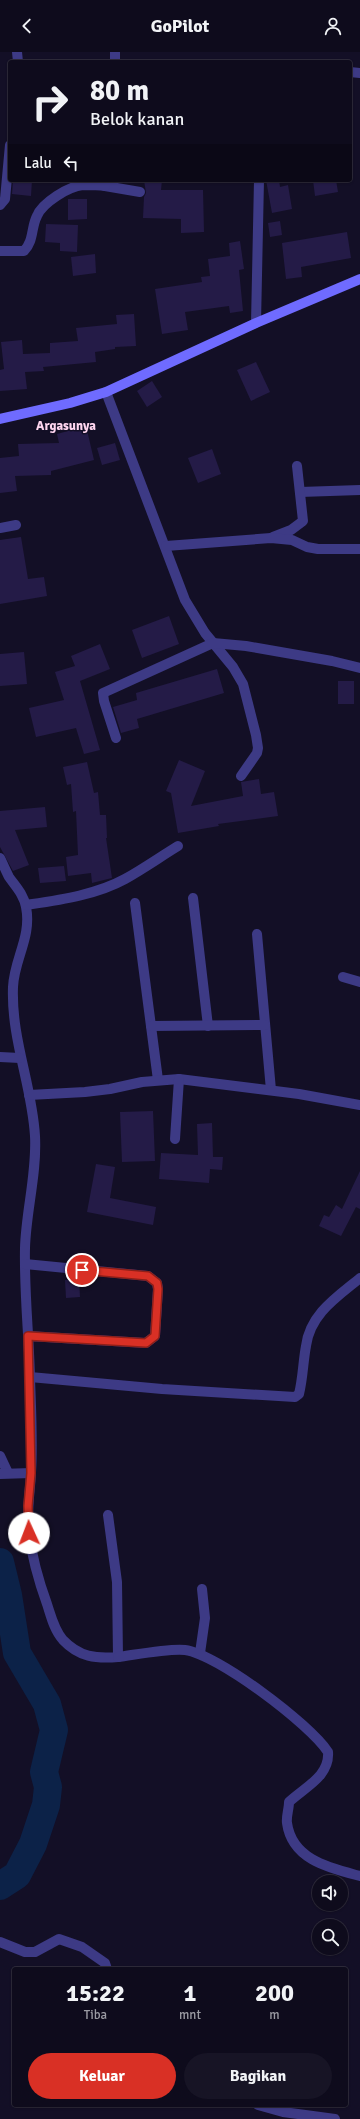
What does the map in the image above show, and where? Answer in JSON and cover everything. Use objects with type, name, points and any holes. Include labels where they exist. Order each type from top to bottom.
[{"type":"street","points":[[110,52],[115,52]]},
{"type":"street","points":[[0,205],[5,199],[8,167]]},
{"type":"street","points":[[256,323],[259,182]]},
{"type":"street","points":[[0,251],[24,251],[29,246],[36,216],[43,206],[56,197],[81,185],[105,183],[140,192]]},
{"type":"street","points":[[0,419],[70,403],[106,392],[256,323],[360,279]]},
{"type":"street","points":[[106,392],[166,546],[185,600],[213,643],[240,676],[256,735],[257,753],[241,776]]},
{"type":"street","points":[[271,538],[291,530],[303,521],[297,466]]},
{"type":"street","points":[[300,492],[360,490]]},
{"type":"street","points":[[0,528],[16,525]]},
{"type":"street","points":[[166,546],[271,538],[292,540],[307,547],[318,549],[360,549]]},
{"type":"street","points":[[116,738],[104,701],[103,693],[213,643],[246,646],[332,661],[360,668]]},
{"type":"street","points":[[26,905],[62,900],[125,879],[178,846]]},
{"type":"street","points":[[0,858],[5,878],[20,891],[26,905],[27,925],[25,941],[13,980],[13,988],[14,1026],[29,1095],[35,1135],[34,1175],[27,1220],[26,1264],[30,1377],[31,1473],[28,1506],[29,1533],[36,1569],[56,1631],[63,1640],[86,1656],[94,1658],[118,1657],[184,1649],[200,1653],[248,1681],[325,1747],[329,1758],[326,1769],[322,1775],[290,1802],[287,1825],[294,1844],[308,1859],[360,1876]]},
{"type":"street","points":[[193,898],[208,1026]]},
{"type":"street","points":[[135,903],[158,1080]]},
{"type":"street","points":[[257,934],[271,1090]]},
{"type":"street","points":[[343,978],[360,982]]},
{"type":"street","points":[[151,1026],[265,1025]]},
{"type":"street","points":[[0,1057],[20,1058]]},
{"type":"street","points":[[29,1095],[91,1091],[158,1080],[179,1079],[271,1090],[360,1105]]},
{"type":"street","points":[[176,1139],[179,1079]]},
{"type":"street","points":[[26,1264],[148,1276],[157,1283],[158,1289],[155,1336],[146,1343],[28,1336]]},
{"type":"street","points":[[30,1377],[162,1389],[295,1397],[299,1394],[303,1380],[309,1330],[317,1317],[360,1278]]},
{"type":"street","points":[[0,1456],[3,1474],[31,1473]]},
{"type":"street","points":[[108,1515],[117,1582],[118,1657]]},
{"type":"street","points":[[200,1653],[205,1618],[202,1589]]},
{"type":"street","points":[[0,1942],[25,1952],[34,1952],[59,1939],[82,1947],[105,1964],[107,1967]]},
{"type":"street","points":[[265,2107],[283,2112],[335,2119]]},
{"type":"building","points":[[13,182],[32,182],[31,196],[12,194]]},
{"type":"building","points":[[144,182],[162,182],[161,190],[203,190],[204,232],[181,233],[181,219],[143,218],[144,197],[146,193]]},
{"type":"building","points":[[266,182],[279,182],[280,187],[288,185],[292,209],[272,213]]},
{"type":"building","points":[[313,182],[336,182],[338,192],[315,196]]},
{"type":"building","points":[[68,199],[87,199],[87,219],[68,220]]},
{"type":"building","points":[[280,221],[282,235],[270,237],[268,223]]},
{"type":"building","points":[[46,224],[78,225],[77,252],[60,251],[60,243],[45,242]]},
{"type":"building","points":[[347,232],[351,258],[301,267],[302,277],[286,279],[282,243]]},
{"type":"building","points":[[240,241],[244,269],[239,270],[243,311],[230,313],[229,306],[185,312],[188,330],[162,334],[155,289],[202,282],[201,277],[210,276],[208,259],[230,256],[229,243]]},
{"type":"building","points":[[95,254],[96,273],[73,276],[71,257]]},
{"type":"building","points":[[134,314],[136,346],[115,347],[115,349],[95,352],[96,362],[43,367],[44,371],[25,372],[27,389],[0,391],[0,370],[4,369],[1,342],[22,340],[23,354],[50,353],[50,343],[78,341],[76,328],[117,324],[116,315]]},
{"type":"building","points":[[256,362],[270,392],[251,401],[237,370]]},
{"type":"building","points":[[152,381],[162,397],[147,407],[137,391]]},
{"type":"building","points":[[86,426],[94,460],[51,471],[51,475],[15,476],[17,491],[0,493],[0,458],[19,456],[18,444],[59,443],[57,434]]},
{"type":"building","points":[[115,443],[120,460],[102,465],[97,448]]},
{"type":"building","points":[[212,449],[221,474],[198,483],[188,458]]},
{"type":"building","points":[[21,537],[28,579],[44,577],[47,596],[0,604],[0,540]]},
{"type":"building","points":[[169,616],[179,644],[142,658],[132,630]]},
{"type":"building","points":[[100,644],[110,669],[80,681],[100,750],[84,754],[76,728],[36,737],[29,708],[64,700],[55,672],[75,666],[71,656]]},
{"type":"building","points":[[24,652],[27,684],[0,686],[0,654]]},
{"type":"building","points":[[217,669],[224,693],[137,719],[139,728],[121,733],[113,707],[137,700],[136,693]]},
{"type":"building","points":[[338,681],[354,681],[354,704],[338,704]]},
{"type":"building","points":[[179,760],[205,771],[191,806],[243,796],[241,782],[259,779],[261,794],[274,792],[278,816],[218,824],[219,826],[178,833],[171,793],[166,791]]},
{"type":"building","points":[[87,762],[94,793],[98,792],[100,815],[106,815],[106,838],[112,878],[92,883],[91,873],[68,876],[66,857],[78,855],[76,811],[73,812],[71,784],[67,785],[63,767]]},
{"type":"building","points":[[45,807],[47,827],[15,830],[29,865],[13,871],[0,847],[0,811]]},
{"type":"building","points":[[64,866],[66,881],[40,883],[38,868]]},
{"type":"building","points":[[153,1111],[155,1161],[122,1162],[120,1112]]},
{"type":"building","points":[[212,1123],[213,1157],[223,1157],[222,1170],[210,1169],[209,1183],[159,1179],[161,1153],[198,1155],[197,1124]]},
{"type":"building","points":[[96,1164],[115,1167],[110,1198],[156,1207],[153,1225],[87,1212]]},
{"type":"building","points":[[360,1171],[360,1209],[356,1207],[341,1236],[319,1226],[324,1215],[329,1217],[336,1205],[342,1209]]},
{"type":"building","points":[[79,1279],[80,1297],[66,1298],[65,1280]]},
{"type":"waterway","points":[[0,1562],[8,1595],[17,1653],[47,1704],[54,1730],[44,1772],[48,1787],[46,1805],[33,1844],[17,1875],[0,1886]]},
{"type":"district","name":"Argasunya","points":[[66,426]]},
{"type":"route","points":[[29,1533],[28,1506],[31,1473],[28,1336],[146,1343],[155,1336],[158,1289],[157,1283],[153,1279],[148,1276],[82,1270]]}]
